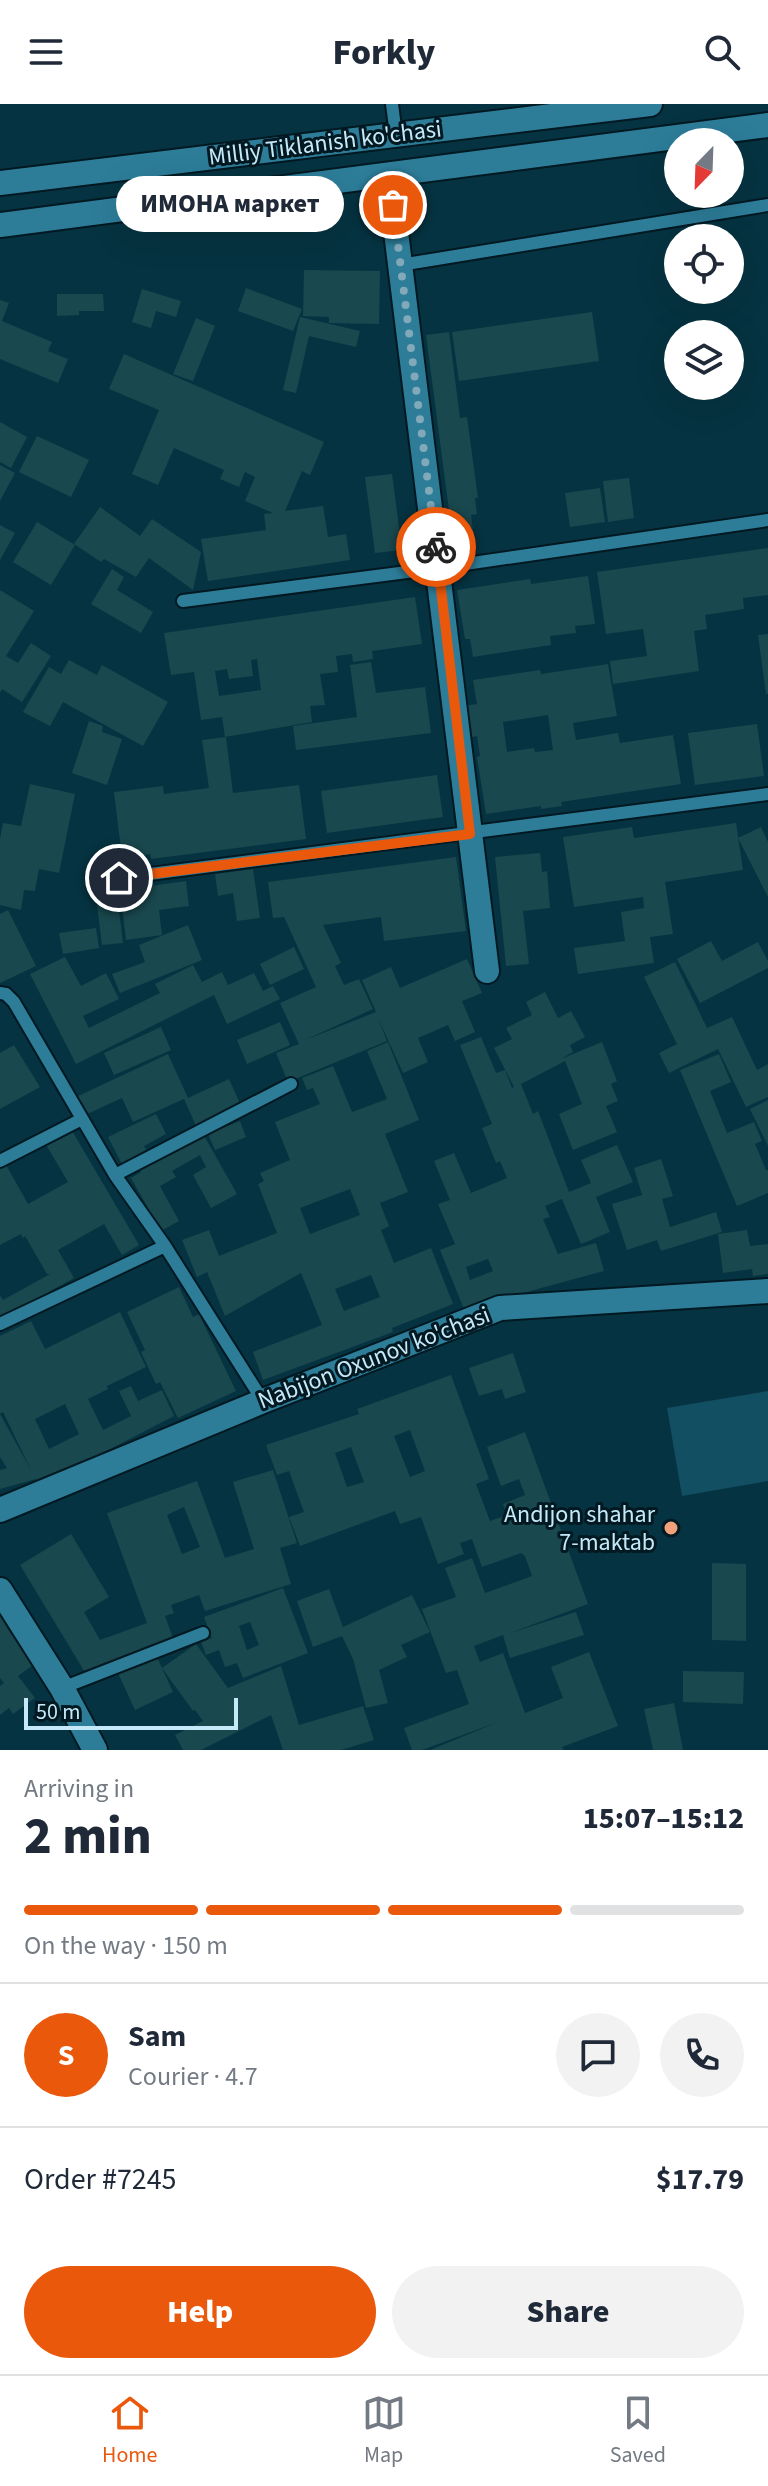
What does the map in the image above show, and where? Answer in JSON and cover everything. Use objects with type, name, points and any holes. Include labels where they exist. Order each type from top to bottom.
[{"type":"street","name":"Milliy Tiklanish ko'chasi","points":[[0,183],[650,104]]},
{"type":"street","name":"Milliy Tiklanish ko'chasi","points":[[0,225],[389,175],[753,119]]},
{"type":"street","points":[[389,175],[487,971]]},
{"type":"street","name":"Nabijon Oxunov ko'chasi","points":[[0,1510],[263,1401],[500,1308],[768,1291]]},
{"type":"street","points":[[0,1590],[62,1688],[95,1750]]},
{"type":"lane","points":[[392,104],[396,135]]},
{"type":"lane","points":[[400,265],[768,205]]},
{"type":"lane","points":[[183,601],[768,520]]},
{"type":"lane","points":[[119,878],[768,794]]},
{"type":"lane","points":[[0,993],[6,994],[14,1002],[115,1175],[165,1246],[263,1401]]},
{"type":"lane","points":[[115,1175],[291,1084]]},
{"type":"lane","points":[[0,1161],[82,1119]]},
{"type":"lane","points":[[0,1324],[165,1246]]},
{"type":"lane","points":[[62,1688],[203,1633]]},
{"type":"shaded area","points":[[768,1391],[768,1481],[682,1496],[667,1408]]},
{"type":"building","points":[[304,270],[380,271],[379,324],[329,323],[329,317],[303,316]]},
{"type":"building","points":[[246,288],[302,309],[293,331],[238,311]]},
{"type":"building","points":[[142,289],[181,301],[176,317],[156,311],[151,328],[132,322]]},
{"type":"building","points":[[57,294],[103,294],[104,311],[79,311],[79,315],[57,316]]},
{"type":"building","points":[[0,300],[9,303],[2,321],[52,342],[48,351],[68,359],[58,383],[0,359]]},
{"type":"building","points":[[592,312],[599,361],[459,381],[452,332]]},
{"type":"building","points":[[300,317],[360,331],[356,347],[309,336],[296,393],[283,390]]},
{"type":"building","points":[[196,318],[215,326],[193,381],[173,374]]},
{"type":"building","points":[[449,332],[460,418],[467,417],[478,498],[475,498],[477,514],[471,515],[474,538],[453,541],[426,335]]},
{"type":"building","points":[[124,354],[324,442],[310,475],[302,471],[285,511],[323,506],[328,537],[346,534],[350,560],[208,581],[201,539],[266,530],[264,514],[273,513],[245,501],[255,477],[245,472],[239,487],[220,479],[224,470],[174,448],[158,485],[132,474],[159,410],[109,389]]},
{"type":"building","points":[[0,422],[27,437],[11,468],[0,462]]},
{"type":"building","points":[[37,436],[89,460],[71,497],[19,472]]},
{"type":"building","points":[[0,465],[15,473],[0,501]]},
{"type":"building","points":[[392,474],[402,550],[375,553],[365,477]]},
{"type":"building","points":[[629,478],[634,518],[608,522],[603,481]]},
{"type":"building","points":[[600,488],[605,522],[570,527],[565,493]]},
{"type":"building","points":[[100,507],[140,536],[152,519],[201,552],[193,590],[149,558],[136,577],[104,559],[101,562],[74,544]]},
{"type":"building","points":[[37,522],[75,545],[51,585],[13,562]]},
{"type":"building","points":[[0,525],[15,533],[0,560]]},
{"type":"building","points":[[768,548],[768,595],[743,598],[744,609],[705,615],[707,629],[694,631],[699,671],[613,684],[610,661],[647,656],[643,629],[606,634],[597,572]]},
{"type":"building","points":[[112,569],[124,577],[117,590],[153,612],[141,633],[91,604]]},
{"type":"building","points":[[588,576],[595,624],[575,626],[576,633],[550,636],[551,645],[473,657],[470,639],[465,639],[457,590],[530,579],[531,584]]},
{"type":"building","points":[[0,590],[34,611],[6,656],[18,663],[31,643],[51,656],[22,702],[2,689],[0,693]]},
{"type":"building","points":[[415,597],[422,644],[372,651],[373,659],[353,662],[352,654],[336,656],[338,672],[320,674],[325,705],[310,706],[312,722],[225,737],[222,717],[201,720],[194,672],[171,675],[164,633]],"holes":[[[257,659],[261,690],[219,696],[215,671],[227,669],[229,679],[253,676],[251,660]]]},
{"type":"building","points":[[768,634],[768,694],[766,694],[758,635]]},
{"type":"building","points":[[69,660],[97,675],[102,665],[168,702],[143,746],[63,702],[50,726],[23,712],[49,667],[61,674]]},
{"type":"building","points":[[371,662],[376,693],[425,687],[431,733],[296,750],[293,726],[357,717],[350,665]]},
{"type":"building","points":[[608,664],[617,716],[573,723],[576,740],[618,733],[620,743],[673,735],[681,784],[561,802],[562,806],[486,814],[477,757],[480,756],[477,736],[469,738],[464,706],[477,704],[473,680],[540,670],[541,674]],"holes":[[[548,715],[553,750],[535,752],[534,748],[507,752],[503,722]]]},
{"type":"building","points":[[89,721],[103,726],[102,732],[122,739],[107,785],[72,773]]},
{"type":"building","points":[[757,724],[764,776],[695,785],[688,733]]},
{"type":"building","points":[[226,737],[233,793],[299,785],[306,839],[151,859],[150,854],[122,858],[114,792],[163,786],[164,794],[209,788],[202,740]]},
{"type":"building","points":[[437,775],[443,817],[327,833],[321,791]]},
{"type":"building","points":[[30,784],[75,794],[59,873],[39,869],[35,891],[24,890],[21,910],[0,905],[0,839],[3,823],[21,826]]},
{"type":"building","points":[[736,823],[743,870],[665,882],[673,934],[650,937],[654,963],[578,974],[574,948],[625,941],[621,912],[644,908],[643,897],[574,907],[563,837],[632,827],[634,838]]},
{"type":"building","points":[[761,827],[768,842],[768,897],[738,838]]},
{"type":"building","points":[[540,853],[542,872],[547,871],[550,908],[523,911],[529,964],[506,966],[495,857]]},
{"type":"building","points":[[456,857],[466,931],[384,941],[381,917],[323,925],[341,963],[335,966],[344,985],[359,979],[373,1009],[305,1040],[376,1012],[362,980],[391,967],[400,988],[467,959],[482,993],[462,1001],[475,1032],[455,1041],[448,1025],[418,1038],[428,1062],[403,1073],[378,1018],[387,1041],[288,1082],[276,1053],[299,1044],[280,1003],[316,987],[284,917],[273,918],[268,882]]},
{"type":"building","points":[[253,869],[260,918],[237,921],[233,893],[218,896],[215,874]]},
{"type":"building","points":[[115,878],[123,943],[102,945],[94,881]]},
{"type":"building","points":[[186,881],[189,906],[159,910],[162,935],[126,940],[120,890]]},
{"type":"building","points":[[8,910],[36,966],[0,983],[0,914]]},
{"type":"building","points":[[188,925],[202,960],[120,993],[112,974],[145,962],[139,945]]},
{"type":"building","points":[[96,928],[99,948],[63,954],[59,933]]},
{"type":"building","points":[[711,941],[722,961],[758,942],[768,961],[768,968],[700,1003],[677,959]]},
{"type":"building","points":[[294,947],[304,969],[270,985],[260,964]]},
{"type":"building","points":[[65,957],[81,986],[106,973],[119,999],[83,1016],[89,1028],[160,993],[155,984],[193,965],[202,982],[222,972],[228,985],[254,973],[263,991],[273,986],[280,999],[227,1024],[214,995],[76,1064],[30,974]]},
{"type":"building","points":[[675,962],[707,1028],[732,1017],[757,1070],[768,1064],[768,1097],[746,1107],[718,1049],[669,1073],[659,1053],[677,1044],[644,977]]},
{"type":"building","points":[[545,992],[558,1018],[571,1011],[585,1037],[570,1045],[573,1052],[561,1059],[602,1042],[617,1081],[611,1084],[618,1101],[606,1106],[617,1132],[573,1150],[559,1114],[582,1104],[565,1061],[521,1084],[533,1114],[538,1111],[569,1192],[591,1183],[581,1160],[617,1145],[633,1182],[596,1197],[610,1232],[581,1244],[562,1199],[545,1206],[550,1217],[543,1219],[558,1254],[596,1243],[604,1271],[464,1309],[440,1250],[455,1244],[438,1204],[450,1200],[434,1161],[454,1153],[471,1193],[507,1178],[500,1161],[496,1163],[482,1128],[492,1124],[460,1045],[481,1037],[496,1073],[505,1070],[514,1087],[494,1048],[512,1039],[506,1028],[532,1015],[526,1002]],"holes":[[[488,1259],[493,1271],[470,1280],[466,1267]]]},
{"type":"building","points":[[280,1022],[290,1045],[247,1064],[237,1040]]},
{"type":"building","points":[[161,1027],[171,1050],[114,1075],[104,1053]]},
{"type":"building","points":[[388,1042],[419,1120],[385,1134],[408,1192],[380,1203],[389,1226],[381,1230],[394,1263],[431,1248],[453,1304],[392,1328],[393,1332],[263,1380],[253,1352],[322,1325],[301,1273],[225,1316],[207,1272],[197,1277],[182,1240],[209,1230],[219,1256],[277,1233],[258,1184],[264,1181],[260,1173],[290,1160],[275,1122],[320,1104],[313,1088],[307,1090],[302,1078],[333,1066],[352,1112],[387,1099],[367,1051]],"holes":[[[350,1189],[360,1215],[310,1234],[300,1208]],[[371,1275],[380,1297],[344,1311],[335,1289]]]},
{"type":"building","points":[[14,1045],[40,1087],[0,1109],[0,1053]]},
{"type":"building","points":[[168,1054],[188,1098],[229,1079],[242,1108],[197,1128],[184,1099],[133,1122],[122,1098],[85,1115],[76,1097]]},
{"type":"building","points":[[719,1054],[731,1082],[710,1091],[727,1133],[754,1122],[762,1141],[755,1144],[768,1170],[768,1193],[737,1206],[680,1070]]},
{"type":"building","points":[[768,1100],[768,1146],[750,1109]]},
{"type":"building","points":[[156,1114],[166,1134],[144,1146],[149,1155],[124,1168],[108,1137]]},
{"type":"building","points":[[240,1121],[246,1137],[215,1150],[208,1134]]},
{"type":"building","points":[[71,1129],[139,1245],[122,1255],[104,1224],[58,1250],[74,1278],[0,1319],[0,1295],[3,1300],[50,1274],[47,1274],[25,1236],[23,1238],[21,1234],[0,1245],[0,1167],[5,1163],[28,1204],[68,1182],[45,1143]]},
{"type":"building","points":[[202,1132],[237,1194],[211,1208],[193,1175],[206,1167],[200,1155],[172,1171],[176,1177],[160,1186],[179,1221],[161,1231],[131,1178],[141,1172],[139,1167]]},
{"type":"building","points":[[661,1159],[673,1196],[662,1199],[670,1227],[716,1212],[722,1232],[661,1251],[657,1240],[627,1250],[612,1204],[642,1195],[634,1168]]},
{"type":"building","points":[[747,1230],[750,1246],[768,1244],[768,1274],[753,1276],[752,1269],[723,1273],[718,1234]]},
{"type":"building","points":[[179,1287],[193,1317],[199,1314],[236,1391],[178,1418],[160,1382],[156,1384],[141,1352],[145,1350],[127,1312]]},
{"type":"building","points":[[120,1312],[146,1367],[88,1399],[103,1430],[131,1416],[119,1391],[131,1386],[138,1401],[162,1390],[174,1416],[39,1486],[36,1479],[0,1489],[0,1470],[7,1468],[0,1457],[0,1414],[0,1336],[31,1321],[45,1349]],"holes":[[[65,1404],[79,1434],[49,1449],[35,1419]],[[3,1412],[31,1470],[0,1414]]]},
{"type":"building","points":[[513,1353],[526,1392],[505,1399],[502,1389],[479,1396],[469,1368]]},
{"type":"building","points":[[451,1375],[489,1479],[476,1484],[490,1521],[507,1515],[503,1504],[525,1495],[519,1479],[501,1486],[487,1447],[525,1432],[588,1604],[510,1633],[576,1612],[584,1635],[510,1658],[503,1635],[474,1646],[480,1662],[503,1653],[525,1713],[563,1698],[551,1667],[589,1652],[618,1726],[562,1747],[564,1750],[430,1750],[498,1722],[422,1750],[412,1750],[404,1728],[469,1704],[457,1670],[446,1673],[422,1609],[456,1597],[445,1568],[472,1558],[485,1593],[532,1576],[521,1553],[482,1567],[472,1539],[460,1543],[464,1554],[438,1564],[421,1517],[400,1524],[395,1511],[300,1546],[289,1517],[304,1512],[289,1471],[277,1475],[266,1445],[359,1414],[357,1409]],"holes":[[[410,1430],[425,1471],[410,1477],[394,1436]],[[351,1447],[364,1482],[347,1487],[335,1453]]]},
{"type":"building","points":[[273,1470],[297,1543],[280,1548],[291,1584],[205,1611],[199,1595],[171,1605],[174,1613],[165,1616],[174,1641],[86,1674],[20,1565],[71,1534],[109,1597],[84,1612],[100,1640],[147,1623],[107,1513],[197,1481],[225,1558],[254,1549],[233,1482]],"holes":[[[184,1507],[200,1547],[182,1554],[167,1515]]]},
{"type":"building","points":[[712,1563],[746,1564],[746,1641],[712,1640]]},
{"type":"building","points":[[283,1588],[308,1653],[243,1678],[237,1663],[225,1667],[219,1650],[206,1655],[201,1642],[212,1638],[204,1617]],"holes":[[[250,1622],[259,1645],[247,1650],[239,1626]]]},
{"type":"building","points":[[329,1589],[343,1627],[412,1595],[430,1632],[401,1645],[407,1657],[379,1670],[388,1703],[366,1708],[353,1659],[342,1636],[313,1647],[297,1601]]},
{"type":"building","points":[[0,1610],[10,1625],[7,1628],[33,1665],[18,1676],[35,1698],[13,1714],[9,1708],[0,1715],[0,1686],[4,1683],[0,1678]]},
{"type":"building","points":[[196,1644],[228,1688],[281,1666],[299,1725],[363,1706],[374,1740],[341,1750],[283,1750],[271,1715],[201,1750],[183,1750],[175,1735],[203,1721],[162,1668]]},
{"type":"building","points":[[156,1655],[173,1692],[135,1710],[118,1673]]},
{"type":"building","points":[[683,1671],[744,1672],[743,1704],[683,1702]]},
{"type":"building","points":[[674,1703],[683,1750],[653,1750],[644,1709]]},
{"type":"way so far","points":[[393,205],[436,547]]},
{"type":"place","name":"ИМОНА маркет","points":[[393,205]]},
{"type":"place","name":"Andijon shahar 7-maktab","points":[[671,1528]]},
{"type":"route","points":[[119,878],[470,834],[436,547]]}]
